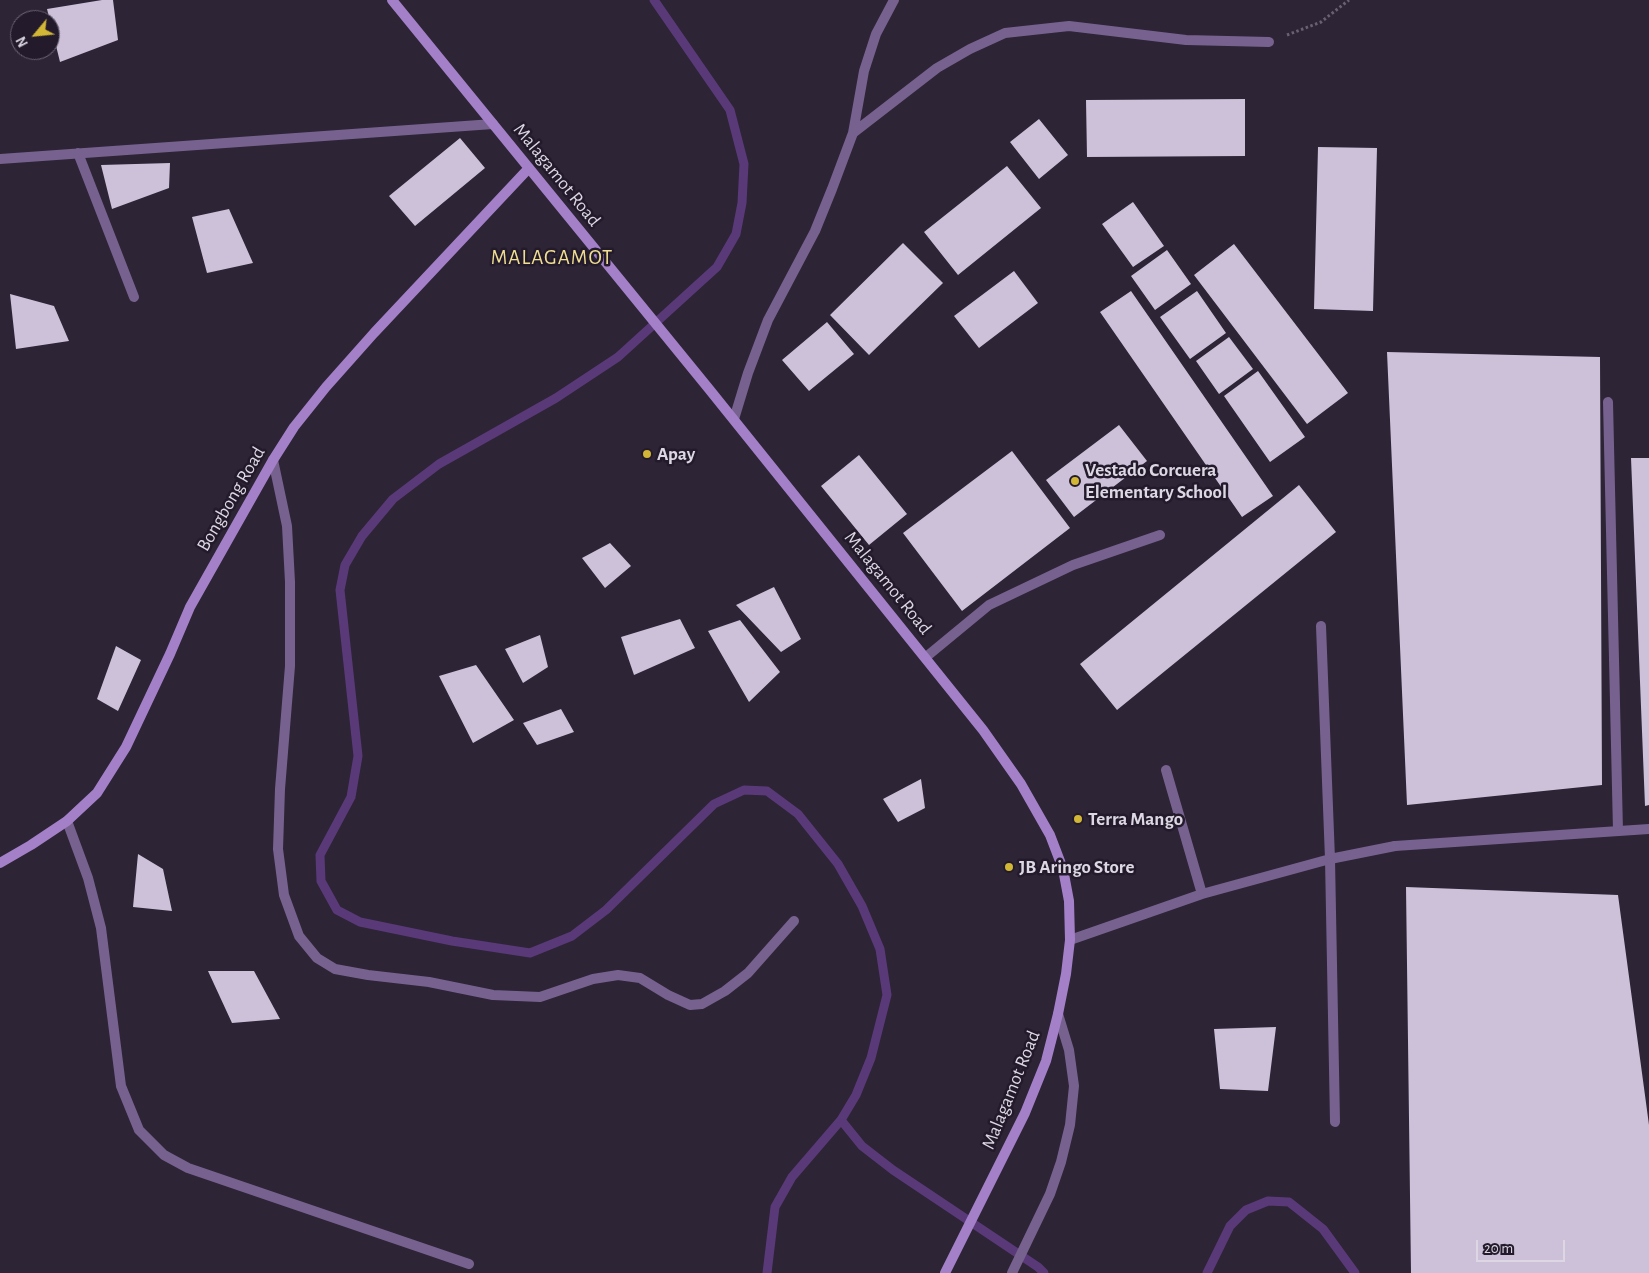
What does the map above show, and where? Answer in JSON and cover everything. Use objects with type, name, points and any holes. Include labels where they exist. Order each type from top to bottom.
[{"type":"street","name":"Malagamot Road","points":[[392,0],[734,419],[984,730],[1021,784],[1050,836],[1063,869],[1069,901],[1070,940],[1058,1014],[1046,1061],[1025,1113],[945,1273]]},
{"type":"street","points":[[734,419],[761,336],[815,231],[853,133],[864,71],[876,34],[894,0]]},
{"type":"street","points":[[853,133],[937,68],[970,49],[1005,33],[1069,26],[1186,40],[1269,42]]},
{"type":"street","points":[[0,159],[493,124]]},
{"type":"street","points":[[78,153],[134,297]]},
{"type":"street","name":"Bongbong Road","points":[[0,864],[67,822],[97,793],[126,747],[190,607],[273,460],[294,427],[332,380],[374,333],[529,168]]},
{"type":"street","points":[[1608,402],[1618,831]]},
{"type":"street","points":[[273,460],[287,526],[290,582],[290,666],[280,789],[278,849],[284,895],[299,936],[317,958],[335,969],[429,982],[493,996],[540,997],[593,979],[618,975],[640,978],[668,995],[690,1005],[702,1004],[726,991],[748,973],[794,921]]},
{"type":"street","points":[[926,657],[989,605],[1073,565],[1160,535]]},
{"type":"street","points":[[1321,626],[1330,859],[1335,1122]]},
{"type":"street","points":[[1166,770],[1202,894]]},
{"type":"street","points":[[67,822],[88,878],[101,928],[121,1086],[139,1130],[164,1155],[188,1168],[469,1264]]},
{"type":"street","points":[[1070,940],[1202,894],[1330,859],[1396,846],[1649,829]]},
{"type":"street","points":[[1012,1273],[1050,1194],[1061,1162],[1070,1125],[1074,1086],[1069,1050],[1058,1014]]},
{"type":"path","points":[[1269,42],[1322,22],[1349,0]]},
{"type":"building","points":[[113,0],[118,40],[60,62],[60,10],[47,9]]},
{"type":"building","points":[[1245,99],[1245,156],[1087,157],[1086,100]]},
{"type":"building","points":[[1039,119],[1068,155],[1039,179],[1010,142]]},
{"type":"building","points":[[460,138],[485,168],[415,226],[389,196]]},
{"type":"building","points":[[1318,147],[1377,148],[1373,311],[1314,309]]},
{"type":"building","points":[[170,163],[169,188],[112,209],[101,165]]},
{"type":"building","points":[[1007,166],[1041,208],[958,275],[924,232]]},
{"type":"building","points":[[1133,202],[1164,246],[1133,267],[1102,224]]},
{"type":"building","points":[[229,209],[253,263],[207,273],[192,217]]},
{"type":"building","points":[[903,243],[943,283],[869,355],[830,315]]},
{"type":"building","points":[[1234,244],[1348,393],[1307,424],[1194,275]]},
{"type":"building","points":[[1167,250],[1191,284],[1155,310],[1131,276]]},
{"type":"building","points":[[1014,271],[1038,303],[979,348],[954,316]]},
{"type":"building","points":[[1131,291],[1273,496],[1242,517],[1100,312]]},
{"type":"building","points":[[1197,291],[1226,333],[1190,359],[1160,317]]},
{"type":"building","points":[[10,294],[54,306],[69,341],[16,349]]},
{"type":"building","points":[[827,322],[854,354],[809,391],[782,360]]},
{"type":"building","points":[[1229,337],[1253,369],[1219,394],[1196,361]]},
{"type":"building","points":[[1387,352],[1600,357],[1602,785],[1407,805]]},
{"type":"building","points":[[1258,371],[1305,437],[1270,462],[1224,396]]},
{"type":"building","points":[[1119,425],[1147,461],[1074,517],[1046,480]]},
{"type":"building","points":[[1012,451],[1070,528],[962,611],[903,533]]},
{"type":"building","points":[[859,455],[907,514],[869,545],[821,486]]},
{"type":"building","points":[[1631,458],[1649,458],[1649,805],[1645,806]]},
{"type":"building","points":[[1299,485],[1336,532],[1117,710],[1080,664]]},
{"type":"building","points":[[610,543],[631,566],[605,588],[582,558]]},
{"type":"building","points":[[774,587],[801,639],[781,652],[736,605]]},
{"type":"building","points":[[680,619],[695,648],[634,675],[621,637]]},
{"type":"building","points":[[740,620],[780,672],[749,702],[708,631]]},
{"type":"building","points":[[540,635],[548,667],[523,683],[505,649]]},
{"type":"building","points":[[116,646],[141,660],[118,711],[97,699]]},
{"type":"building","points":[[476,665],[514,720],[473,743],[439,676]]},
{"type":"building","points":[[561,709],[574,732],[537,745],[523,723]]},
{"type":"building","points":[[921,779],[925,808],[898,822],[883,799]]},
{"type":"building","points":[[138,854],[163,869],[172,911],[133,907]]},
{"type":"building","points":[[1406,887],[1618,895],[1649,1125],[1649,1273],[1411,1273]]},
{"type":"building","points":[[208,971],[254,971],[280,1019],[232,1023]]},
{"type":"building","points":[[1276,1027],[1268,1091],[1220,1089],[1214,1029]]},
{"type":"waterway","points":[[654,0],[730,110],[744,164],[742,203],[736,234],[717,267],[618,357],[556,398],[439,464],[393,499],[362,536],[345,565],[340,590],[358,756],[351,797],[320,855],[321,881],[337,910],[360,922],[452,941],[530,953],[572,936],[606,910],[714,804],[744,790],[767,791],[798,814],[838,864],[862,906],[880,949],[887,995],[871,1058],[856,1095],[841,1120],[792,1177],[775,1207],[767,1273]]},
{"type":"waterway","points":[[841,1120],[862,1146],[893,1170],[1038,1267],[1044,1273]]},
{"type":"waterway","points":[[1207,1273],[1230,1226],[1246,1210],[1268,1201],[1289,1202],[1323,1229],[1355,1273]]},
{"type":"place","name":"Apay","points":[[647,454]]},
{"type":"place","name":"Vestado Corcuera Elementary School","points":[[1075,481]]},
{"type":"place","name":"Terra Mango","points":[[1078,819]]},
{"type":"place","name":"JB Aringo Store","points":[[1009,867]]},
{"type":"district","name":"MALAGAMOT","points":[[552,258]]}]
